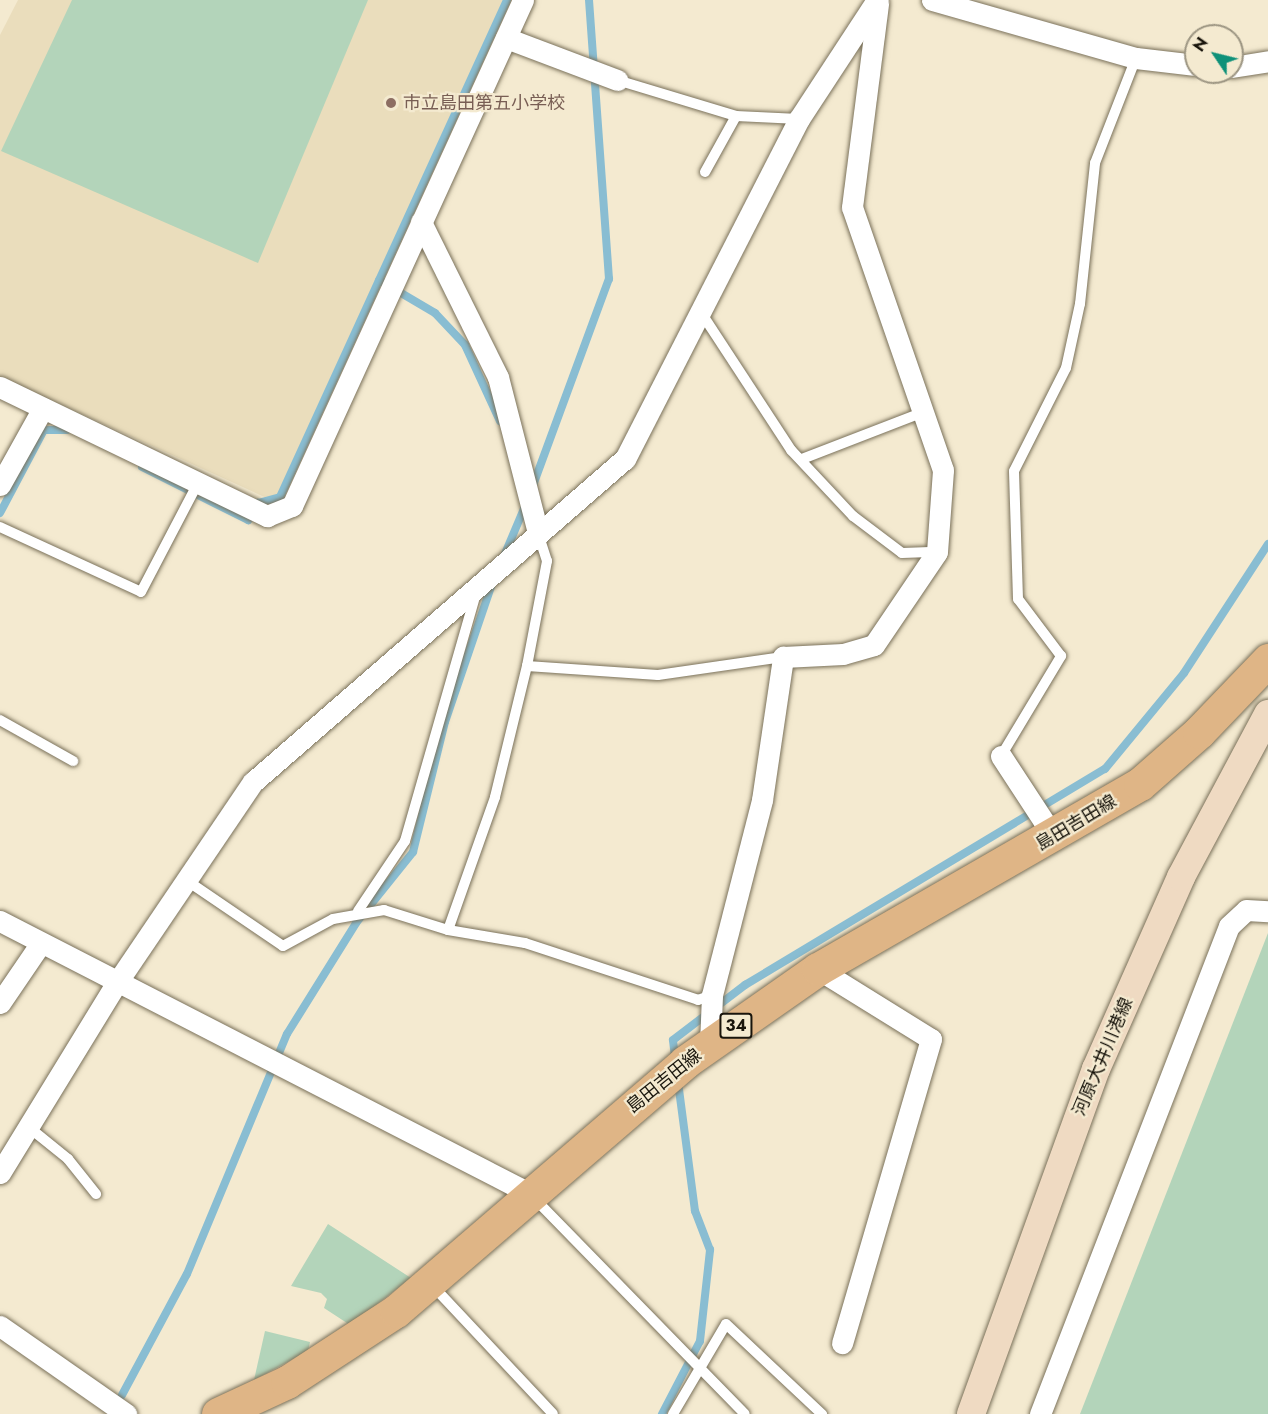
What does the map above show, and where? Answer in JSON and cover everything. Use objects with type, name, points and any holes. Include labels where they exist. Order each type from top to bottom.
[{"type":"main road","name":"島田吉田線","points":[[218,1414],[320,1361],[429,1282],[529,1193],[710,1044],[818,969],[1054,837],[1140,784],[1199,732],[1268,660]]},
{"type":"main road","name":"河原大井川港線","points":[[970,1414],[1096,1069],[1181,877],[1268,714]]},
{"type":"street","points":[[0,387],[267,516],[292,506],[523,0]]},
{"type":"street","points":[[0,1173],[31,1130],[116,984],[253,782],[478,584],[625,459],[702,314],[799,118],[878,0]]},
{"type":"street","points":[[710,1044],[712,995],[762,800],[783,657],[843,654],[874,645],[938,552],[944,470],[921,413],[852,207],[878,0]]},
{"type":"street","points":[[932,0],[1136,58],[1184,64]]},
{"type":"street","points":[[506,38],[616,80]]},
{"type":"street","points":[[1244,65],[1268,61]]},
{"type":"street","points":[[421,222],[498,376],[538,533]]},
{"type":"street","points":[[0,484],[43,408]]},
{"type":"street","points":[[1000,756],[1054,837]]},
{"type":"street","points":[[1040,1414],[1229,926],[1246,910],[1268,911]]},
{"type":"street","points":[[0,921],[116,984],[529,1193]]},
{"type":"street","points":[[0,1003],[41,943]]},
{"type":"street","points":[[818,969],[931,1039],[842,1343]]},
{"type":"street","points":[[0,1326],[126,1414]]},
{"type":"lane","points":[[1000,756],[1061,656],[1018,599],[1014,471],[1066,368],[1080,304],[1095,163],[1136,58]]},
{"type":"lane","points":[[616,80],[736,116],[799,118]]},
{"type":"lane","points":[[705,172],[736,116]]},
{"type":"lane","points":[[702,314],[756,403],[802,459],[874,538],[902,553],[938,552]]},
{"type":"lane","points":[[802,459],[921,413]]},
{"type":"lane","points":[[0,527],[141,592],[198,483]]},
{"type":"lane","points":[[448,930],[495,797],[527,666],[547,561],[538,533]]},
{"type":"lane","points":[[358,910],[405,841],[478,584]]},
{"type":"lane","points":[[527,666],[658,675],[783,657]]},
{"type":"lane","points":[[0,720],[73,761]]},
{"type":"lane","points":[[186,880],[283,946],[358,910],[384,910],[448,930],[525,943],[698,1000],[712,995]]},
{"type":"lane","points":[[31,1130],[68,1159],[96,1194]]},
{"type":"lane","points":[[529,1193],[696,1369],[745,1414]]},
{"type":"lane","points":[[429,1282],[553,1414]]},
{"type":"lane","points":[[673,1414],[696,1369],[726,1324],[822,1414]]},
{"type":"shaded area","points":[[18,0],[512,0],[280,504],[0,377],[0,35]]},
{"type":"green space","points":[[72,0],[368,0],[258,263],[1,151]]},
{"type":"green space","points":[[1268,933],[1268,1414],[1080,1414]]},
{"type":"green space","points":[[328,1224],[411,1278],[350,1325],[324,1308],[327,1299],[321,1293],[291,1286]]},
{"type":"green space","points":[[265,1331],[310,1342],[308,1351],[254,1380]]},
{"type":"waterway","points":[[142,467],[248,520],[258,503],[280,497],[507,0]]},
{"type":"waterway","points":[[532,488],[609,279],[589,0]]},
{"type":"waterway","points":[[379,280],[435,313],[465,345],[500,421]]},
{"type":"waterway","points":[[0,513],[44,430],[67,430]]},
{"type":"waterway","points":[[504,556],[526,504]]},
{"type":"waterway","points":[[675,1057],[673,1040],[745,985],[1105,769],[1184,673],[1268,544]]},
{"type":"waterway","points":[[122,1395],[187,1274],[287,1034],[356,923],[413,852],[445,722],[492,584]]},
{"type":"waterway","points":[[662,1414],[700,1341],[710,1250],[695,1211],[678,1081]]},
{"type":"place","name":"市立島田第五小学校","points":[[391,103]]}]
